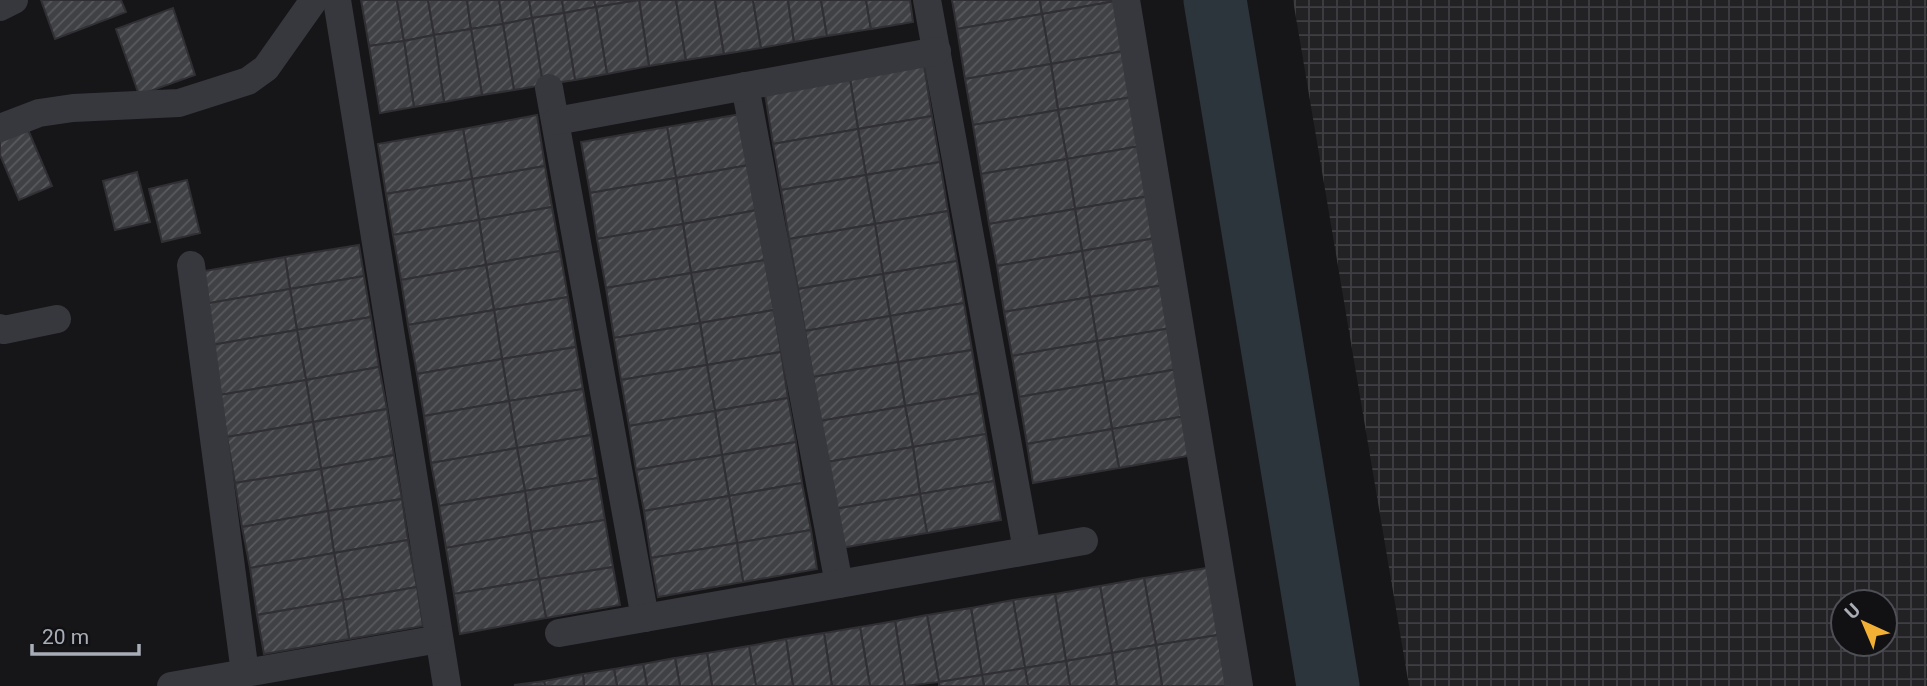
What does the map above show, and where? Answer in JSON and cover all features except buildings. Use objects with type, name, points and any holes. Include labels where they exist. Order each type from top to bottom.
[{"type":"street","points":[[0,7],[14,0]]},
{"type":"street","points":[[0,128],[39,113],[73,108],[179,103],[248,81],[266,68],[314,0]]},
{"type":"street","points":[[337,0],[447,686]]},
{"type":"street","points":[[927,0],[1027,550]]},
{"type":"street","points":[[1126,0],[1239,686]]},
{"type":"street","points":[[556,121],[937,51]]},
{"type":"street","points":[[745,86],[839,584]]},
{"type":"street","points":[[549,88],[645,618]]},
{"type":"street","points":[[191,265],[245,673]]},
{"type":"street","points":[[0,328],[4,330],[57,319]]},
{"type":"street","points":[[559,633],[1084,541]]},
{"type":"street","points":[[171,686],[439,639]]},
{"type":"shaded area","points":[[1293,0],[1927,0],[1927,686],[1409,686]]},
{"type":"waterway","points":[[1215,0],[1328,686]]}]
